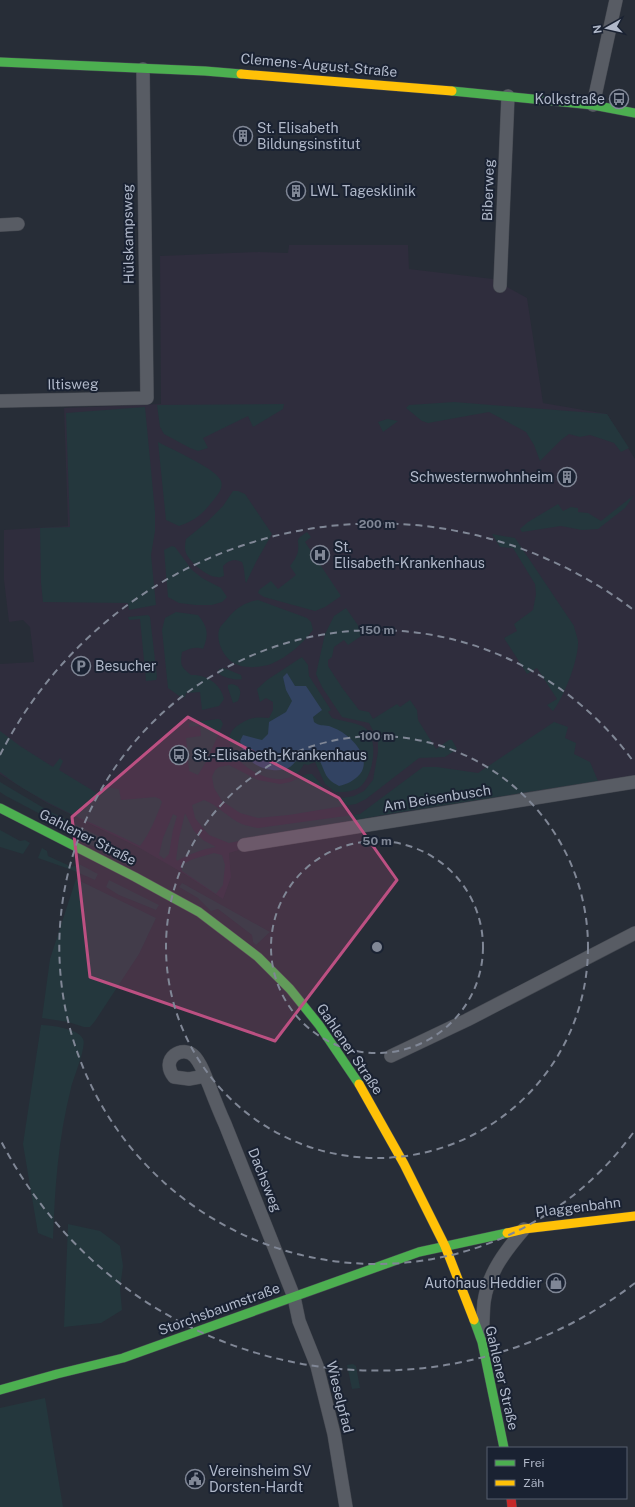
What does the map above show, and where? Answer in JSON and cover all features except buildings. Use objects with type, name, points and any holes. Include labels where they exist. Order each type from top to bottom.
[{"type":"street","points":[[593,105],[616,0]]},
{"type":"street","name":"Clemens-August-Straße","points":[[0,62],[143,70],[205,71],[508,96],[593,105],[635,114]]},
{"type":"street","name":"Hülskampsweg","points":[[143,70],[142,118],[147,398]]},
{"type":"street","name":"Biberweg","points":[[500,286],[508,96]]},
{"type":"street","points":[[0,225],[18,224]]},
{"type":"street","name":"Iltisweg","points":[[0,401],[147,398]]},
{"type":"street","name":"Am Beisenbusch","points":[[244,845],[635,782]]},
{"type":"street","name":"Gahlener Straße","points":[[0,808],[135,877],[199,912],[258,957],[290,989],[319,1024],[366,1095],[404,1164],[445,1246],[482,1342],[504,1447]]},
{"type":"street","points":[[392,1056],[467,1020],[635,933]]},
{"type":"street","name":"Dachsweg","points":[[205,1076],[294,1297]]},
{"type":"street","name":"Plaggenbahn","points":[[445,1246],[524,1229],[635,1216]]},
{"type":"street","name":"Plaggenbahn","points":[[482,1342],[484,1302],[490,1280],[509,1246],[524,1229]]},
{"type":"street","name":"Storchsbaumstraße","points":[[0,1390],[123,1358],[419,1252],[445,1246]]},
{"type":"street","name":"Wieselpfad","points":[[294,1297],[299,1321],[318,1366],[334,1434],[346,1507]]},
{"type":"highlighted area","points":[[188,717],[339,798],[397,880],[275,1041],[90,977],[72,817]]},
{"type":"shaded area","name":"St. Elisabeth-Krankenhaus","points":[[289,245],[408,245],[409,269],[493,279],[527,298],[543,403],[607,414],[635,459],[635,779],[281,837],[229,853],[231,877],[223,899],[183,873],[138,847],[47,803],[0,774],[0,664],[34,662],[30,627],[23,620],[9,622],[4,580],[4,530],[68,526],[64,408],[161,404],[160,256],[259,252],[288,253]]},
{"type":"shaded area","points":[[454,402],[607,414],[629,448],[621,452],[614,443],[590,435],[580,437],[569,434],[540,461],[534,445],[526,432],[489,412],[428,423],[422,421],[406,408],[409,405]]},
{"type":"shaded area","points":[[284,404],[283,409],[253,427],[248,416],[203,438],[208,448],[198,451],[164,434],[160,427],[157,405]]},
{"type":"shaded area","points":[[145,407],[155,512],[155,531],[151,555],[156,605],[129,610],[128,603],[43,602],[41,583],[40,528],[70,527],[66,413]]},
{"type":"shaded area","points":[[387,419],[398,421],[383,432],[378,422]]},
{"type":"shaded area","points":[[158,442],[203,465],[218,476],[222,484],[219,493],[204,511],[193,520],[179,526],[166,520]]},
{"type":"shaded area","points":[[233,491],[238,491],[245,494],[272,534],[246,583],[242,562],[234,560],[227,562],[223,566],[224,576],[213,576],[209,575],[196,565],[189,558],[185,549],[186,539],[207,522],[223,506]]},
{"type":"shaded area","points":[[634,495],[625,508],[598,529],[582,530],[561,526],[522,532],[520,529],[528,522],[558,504],[563,511],[571,507],[578,508],[578,512],[588,513],[601,521]]},
{"type":"shaded area","points":[[307,532],[311,537],[305,542],[341,596],[325,607],[315,611],[264,597],[258,593],[259,590],[271,581],[278,589],[296,575],[290,566],[297,553],[298,540]]},
{"type":"shaded area","points":[[492,534],[515,538],[574,626],[578,641],[576,658],[562,697],[553,711],[547,705],[557,699],[537,668],[527,674],[504,638],[517,631],[514,624],[533,610],[536,594],[535,584],[513,548],[500,547]]},
{"type":"shaded area","points":[[172,546],[175,547],[192,570],[202,578],[221,588],[227,597],[222,602],[212,605],[196,605],[179,603],[168,597],[164,550]]},
{"type":"shaded area","points":[[258,600],[307,618],[311,622],[313,630],[294,650],[271,664],[251,667],[241,666],[232,662],[223,652],[218,639],[219,630],[231,614],[238,608],[249,602]]},
{"type":"shaded area","points":[[346,608],[364,634],[348,645],[344,640],[334,647],[332,657],[328,660],[328,666],[359,710],[369,712],[373,719],[397,704],[400,707],[410,700],[417,710],[418,720],[436,749],[449,740],[452,740],[457,749],[445,757],[419,758],[366,799],[356,804],[289,815],[258,818],[240,813],[222,801],[214,788],[212,777],[215,770],[219,767],[229,765],[258,780],[280,784],[290,782],[307,774],[312,774],[331,796],[342,798],[354,796],[364,791],[373,780],[378,752],[378,740],[369,723],[342,717],[322,687],[316,674],[325,634],[334,616]]},
{"type":"shaded area","points":[[176,612],[198,615],[206,627],[207,635],[203,649],[195,648],[182,652],[181,663],[183,668],[191,675],[207,678],[220,689],[224,699],[219,706],[202,710],[200,692],[186,693],[185,697],[182,698],[168,688],[162,630],[165,618]]},
{"type":"shaded area","points":[[148,615],[150,617],[157,677],[156,680],[146,681],[140,619],[129,620],[128,617]]},
{"type":"shaded area","points":[[302,657],[308,665],[309,676],[331,710],[328,712],[332,718],[362,726],[368,731],[371,737],[373,754],[370,772],[362,785],[357,789],[335,792],[325,784],[315,762],[308,765],[304,764],[294,775],[280,779],[265,777],[251,770],[238,760],[231,748],[230,736],[237,726],[252,718],[269,718],[273,710],[273,702],[266,698],[260,702],[257,689],[267,680]]},
{"type":"shaded area","points":[[224,668],[241,675],[242,679],[229,678],[218,673],[219,669]]},
{"type":"shaded area","points":[[232,684],[237,686],[240,690],[238,701],[233,703],[228,688],[228,685]]},
{"type":"shaded area","points":[[218,719],[221,720],[223,724],[207,760],[198,775],[189,771],[186,738],[201,736],[200,726],[189,727],[189,723]]},
{"type":"shaded area","points":[[554,722],[568,727],[565,738],[576,743],[574,754],[590,762],[598,781],[389,814],[229,843],[209,835],[195,818],[192,805],[204,800],[242,824],[258,828],[360,814],[423,767],[437,767],[478,773]]},
{"type":"shaded area","points":[[0,731],[53,767],[60,758],[63,761],[59,770],[100,795],[107,787],[119,789],[121,800],[155,797],[160,799],[162,802],[155,820],[140,846],[32,794],[0,772]]},
{"type":"shaded area","points":[[0,782],[47,810],[111,842],[107,851],[84,843],[82,836],[6,796],[0,792]]},
{"type":"shaded area","points":[[185,813],[194,831],[203,840],[216,847],[196,852],[177,861],[179,838]]},
{"type":"shaded area","points":[[173,814],[177,816],[169,854],[164,859],[159,855],[163,838]]},
{"type":"shaded area","points":[[0,830],[20,841],[25,840],[30,843],[23,854],[0,847]]},
{"type":"shaded area","points":[[42,848],[47,851],[48,856],[72,867],[79,864],[98,874],[95,880],[38,858]]},
{"type":"shaded area","points":[[214,853],[222,855],[225,865],[223,885],[216,894],[182,871],[181,865],[193,859]]},
{"type":"shaded area","points":[[76,879],[156,918],[139,954],[90,1027],[42,1018],[50,959]]},
{"type":"shaded area","points":[[109,880],[159,905],[156,910],[119,895],[106,887]]},
{"type":"shaded area","points":[[182,883],[270,932],[256,945],[253,942],[252,935],[218,909],[211,911],[198,898],[179,887]]},
{"type":"shaded area","points":[[41,1025],[71,1030],[83,1039],[84,1043],[71,1088],[63,1126],[56,1182],[53,1239],[38,1233],[23,1144]]},
{"type":"shaded area","points":[[68,1224],[100,1231],[120,1246],[123,1266],[120,1288],[122,1310],[101,1323],[64,1327]]},
{"type":"shaded area","points":[[353,1364],[356,1366],[360,1388],[352,1389],[347,1365]]},
{"type":"shaded area","points":[[45,1398],[63,1507],[0,1507],[0,1408]]},
{"type":"water","points":[[287,673],[295,686],[306,686],[322,710],[313,717],[314,722],[319,725],[329,726],[339,730],[355,744],[359,750],[364,762],[363,768],[358,776],[348,783],[339,786],[332,782],[327,776],[318,758],[312,753],[308,752],[302,754],[290,767],[285,769],[269,770],[258,766],[250,760],[242,749],[240,741],[243,735],[262,740],[268,734],[269,722],[286,712],[292,701],[286,690],[283,677]]},
{"type":"traffic: fast","points":[[0,62],[205,71],[241,74]]},
{"type":"traffic: fast","points":[[452,91],[593,105],[635,113]]},
{"type":"traffic: fast","points":[[0,808],[135,877],[199,912],[258,957],[290,989],[319,1025],[359,1084]]},
{"type":"traffic: fast","points":[[0,1390],[123,1358],[419,1252],[507,1233]]},
{"type":"traffic: fast","points":[[474,1320],[482,1342],[504,1447]]},
{"type":"traffic: slow","points":[[241,74],[452,91]]},
{"type":"traffic: slow","points":[[359,1084],[404,1164],[445,1246],[474,1320]]},
{"type":"traffic: slow","points":[[507,1233],[524,1229],[635,1216]]},
{"type":"traffic: jam","points":[[511,1499],[512,1507]]},
{"type":"place","name":"Kolkstraße","points":[[619,99]]},
{"type":"place","name":"St. Elisabeth Bildungsinstitut","points":[[243,136]]},
{"type":"place","name":"LWL Tagesklinik","points":[[296,191]]},
{"type":"place","name":"Schwesternwohnheim","points":[[567,477]]},
{"type":"place","name":"St. Elisabeth-Krankenhaus","points":[[320,555]]},
{"type":"place","name":"Besucher","points":[[81,666]]},
{"type":"place","name":"St.-Elisabeth-Krankenhaus","points":[[179,755]]},
{"type":"place","name":"Autohaus Heddier","points":[[556,1283]]},
{"type":"place","name":"Vereinsheim SV Dorsten-Hardt","points":[[195,1479]]}]
